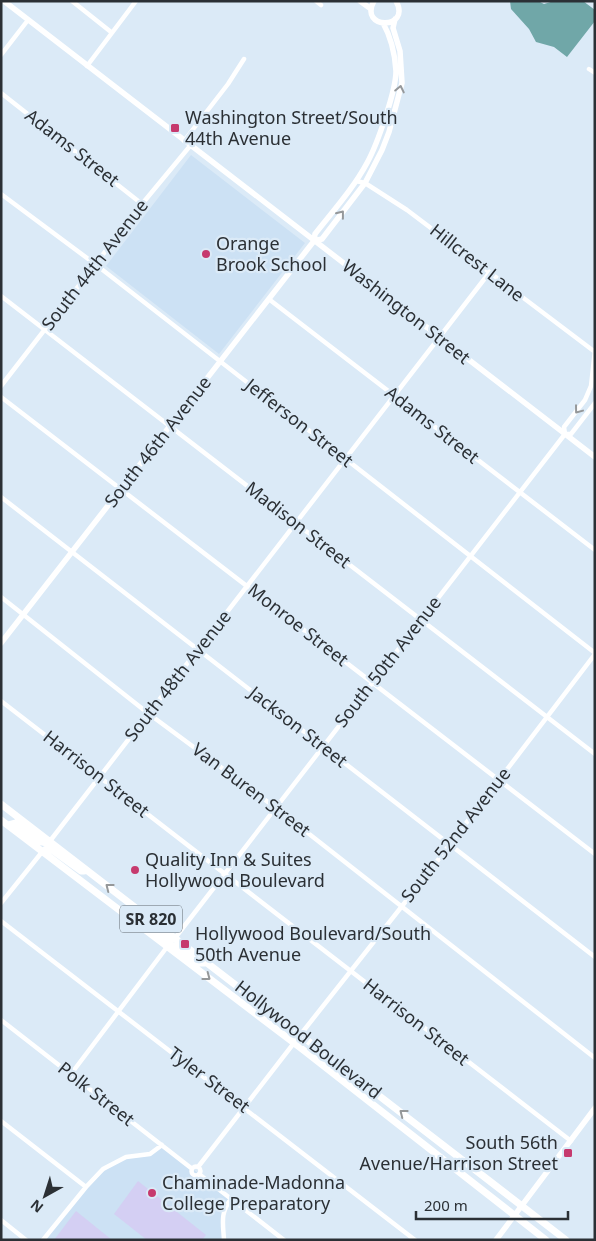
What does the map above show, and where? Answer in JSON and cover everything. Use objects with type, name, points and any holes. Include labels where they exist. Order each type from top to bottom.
[{"type":"highway","name":"Hollywood Boulevard","points":[[1,804],[207,963],[297,1039],[546,1240]]},
{"type":"highway","name":"Hollywood Boulevard","points":[[4,823],[167,947],[297,1039],[566,1240]]},
{"type":"highway","points":[[4,823],[15,823],[38,841],[50,842]]},
{"type":"highway","points":[[42,852],[52,850],[81,872],[89,872]]},
{"type":"highway","points":[[130,919],[139,919],[164,938],[169,940],[175,938]]},
{"type":"highway","points":[[167,947],[174,946],[198,963],[207,963]]},
{"type":"street","name":"Washington Street","points":[[4,1],[595,457]]},
{"type":"street","points":[[72,1],[111,32]]},
{"type":"street","points":[[78,6],[82,1]]},
{"type":"street","points":[[87,66],[136,1]]},
{"type":"street","points":[[316,1],[321,5]]},
{"type":"street","points":[[360,1],[371,9],[375,19],[383,23],[396,19]]},
{"type":"street","points":[[371,9],[374,1]]},
{"type":"street","name":"South 46th Avenue","points":[[314,241],[322,239],[365,183],[382,150],[402,83],[400,51],[393,28],[398,15],[398,3]]},
{"type":"street","points":[[1,55],[28,20]]},
{"type":"street","name":"South 46th Avenue","points":[[1,643],[270,300],[314,241],[315,234],[356,181],[375,147],[395,77],[393,52],[383,23]]},
{"type":"street","points":[[184,141],[228,84],[244,59]]},
{"type":"street","points":[[589,69],[595,73]]},
{"type":"street","name":"Adams Street","points":[[1,93],[142,204]]},
{"type":"street","name":"South 44th Avenue","points":[[1,386],[142,204],[190,146]]},
{"type":"street","name":"Hillcrest Lane","points":[[356,181],[365,183],[408,210],[594,351]]},
{"type":"street","name":"Jefferson Street","points":[[1,194],[95,264],[595,654]]},
{"type":"street","name":"South 48th Avenue","points":[[50,842],[489,273]]},
{"type":"street","name":"Madison Street","points":[[1,296],[595,754]]},
{"type":"street","name":"Adams Street","points":[[270,300],[595,550]]},
{"type":"street","points":[[594,351],[591,386],[585,400],[564,427],[565,434],[571,434],[595,403]]},
{"type":"street","name":"Monroe Street","points":[[1,397],[595,854]]},
{"type":"street","name":"South 50th Avenue","points":[[175,938],[565,434]]},
{"type":"street","name":"Jackson Street","points":[[1,497],[595,957]]},
{"type":"street","name":"Van Buren Street","points":[[1,597],[149,714],[276,808],[595,1058]]},
{"type":"street","name":"South 52nd Avenue","points":[[198,1167],[450,845],[595,654]]},
{"type":"street","name":"Harrison Street","points":[[1,701],[570,1141]]},
{"type":"street","points":[[1,903],[42,852]]},
{"type":"street","name":"Tyler Street","points":[[1,921],[415,1240]]},
{"type":"street","points":[[71,1074],[167,947]]},
{"type":"street","name":"Polk Street","points":[[1,1020],[192,1168],[191,1172],[193,1175],[199,1174],[284,1240]]},
{"type":"street","points":[[496,1240],[595,1108]]},
{"type":"street","points":[[1,1121],[86,1187]]},
{"type":"street","points":[[44,1240],[86,1187],[103,1169],[126,1157],[150,1154],[162,1145]]},
{"type":"street","points":[[192,1168],[194,1166],[198,1167],[200,1170],[199,1174]]},
{"type":"street","points":[[224,1240],[222,1219],[224,1208],[231,1199]]},
{"type":"street","points":[[1,1220],[26,1240]]},
{"type":"shaded area","points":[[510,1],[538,1],[544,4],[554,1],[583,1],[595,10],[595,21],[567,57],[554,47],[536,42],[529,29],[511,9]]},
{"type":"shaded area","name":"Orange Brook School","points":[[191,155],[305,243],[219,354],[106,266]]},
{"type":"shaded area","name":"Chaminade-Madonna College Preparatory","points":[[162,1145],[231,1199],[224,1208],[224,1240],[44,1240],[86,1187],[116,1161],[150,1154]]},
{"type":"shaded area","points":[[138,1181],[206,1235],[202,1240],[147,1240],[114,1214]]},
{"type":"shaded area","points":[[76,1211],[112,1240],[54,1240]]},
{"type":"place","name":"Washington Street/South 44th Avenue","points":[[175,128]]},
{"type":"place","name":"Orange Brook School","points":[[206,254]]},
{"type":"place","name":"Quality Inn & Suites Hollywood Boulevard","points":[[135,870]]},
{"type":"place","name":"Hollywood Boulevard/South 50th Avenue","points":[[185,944]]},
{"type":"place","name":"South 56th Avenue/Harrison Street","points":[[568,1153]]},
{"type":"place","name":"Chaminade-Madonna College Preparatory","points":[[152,1193]]}]
